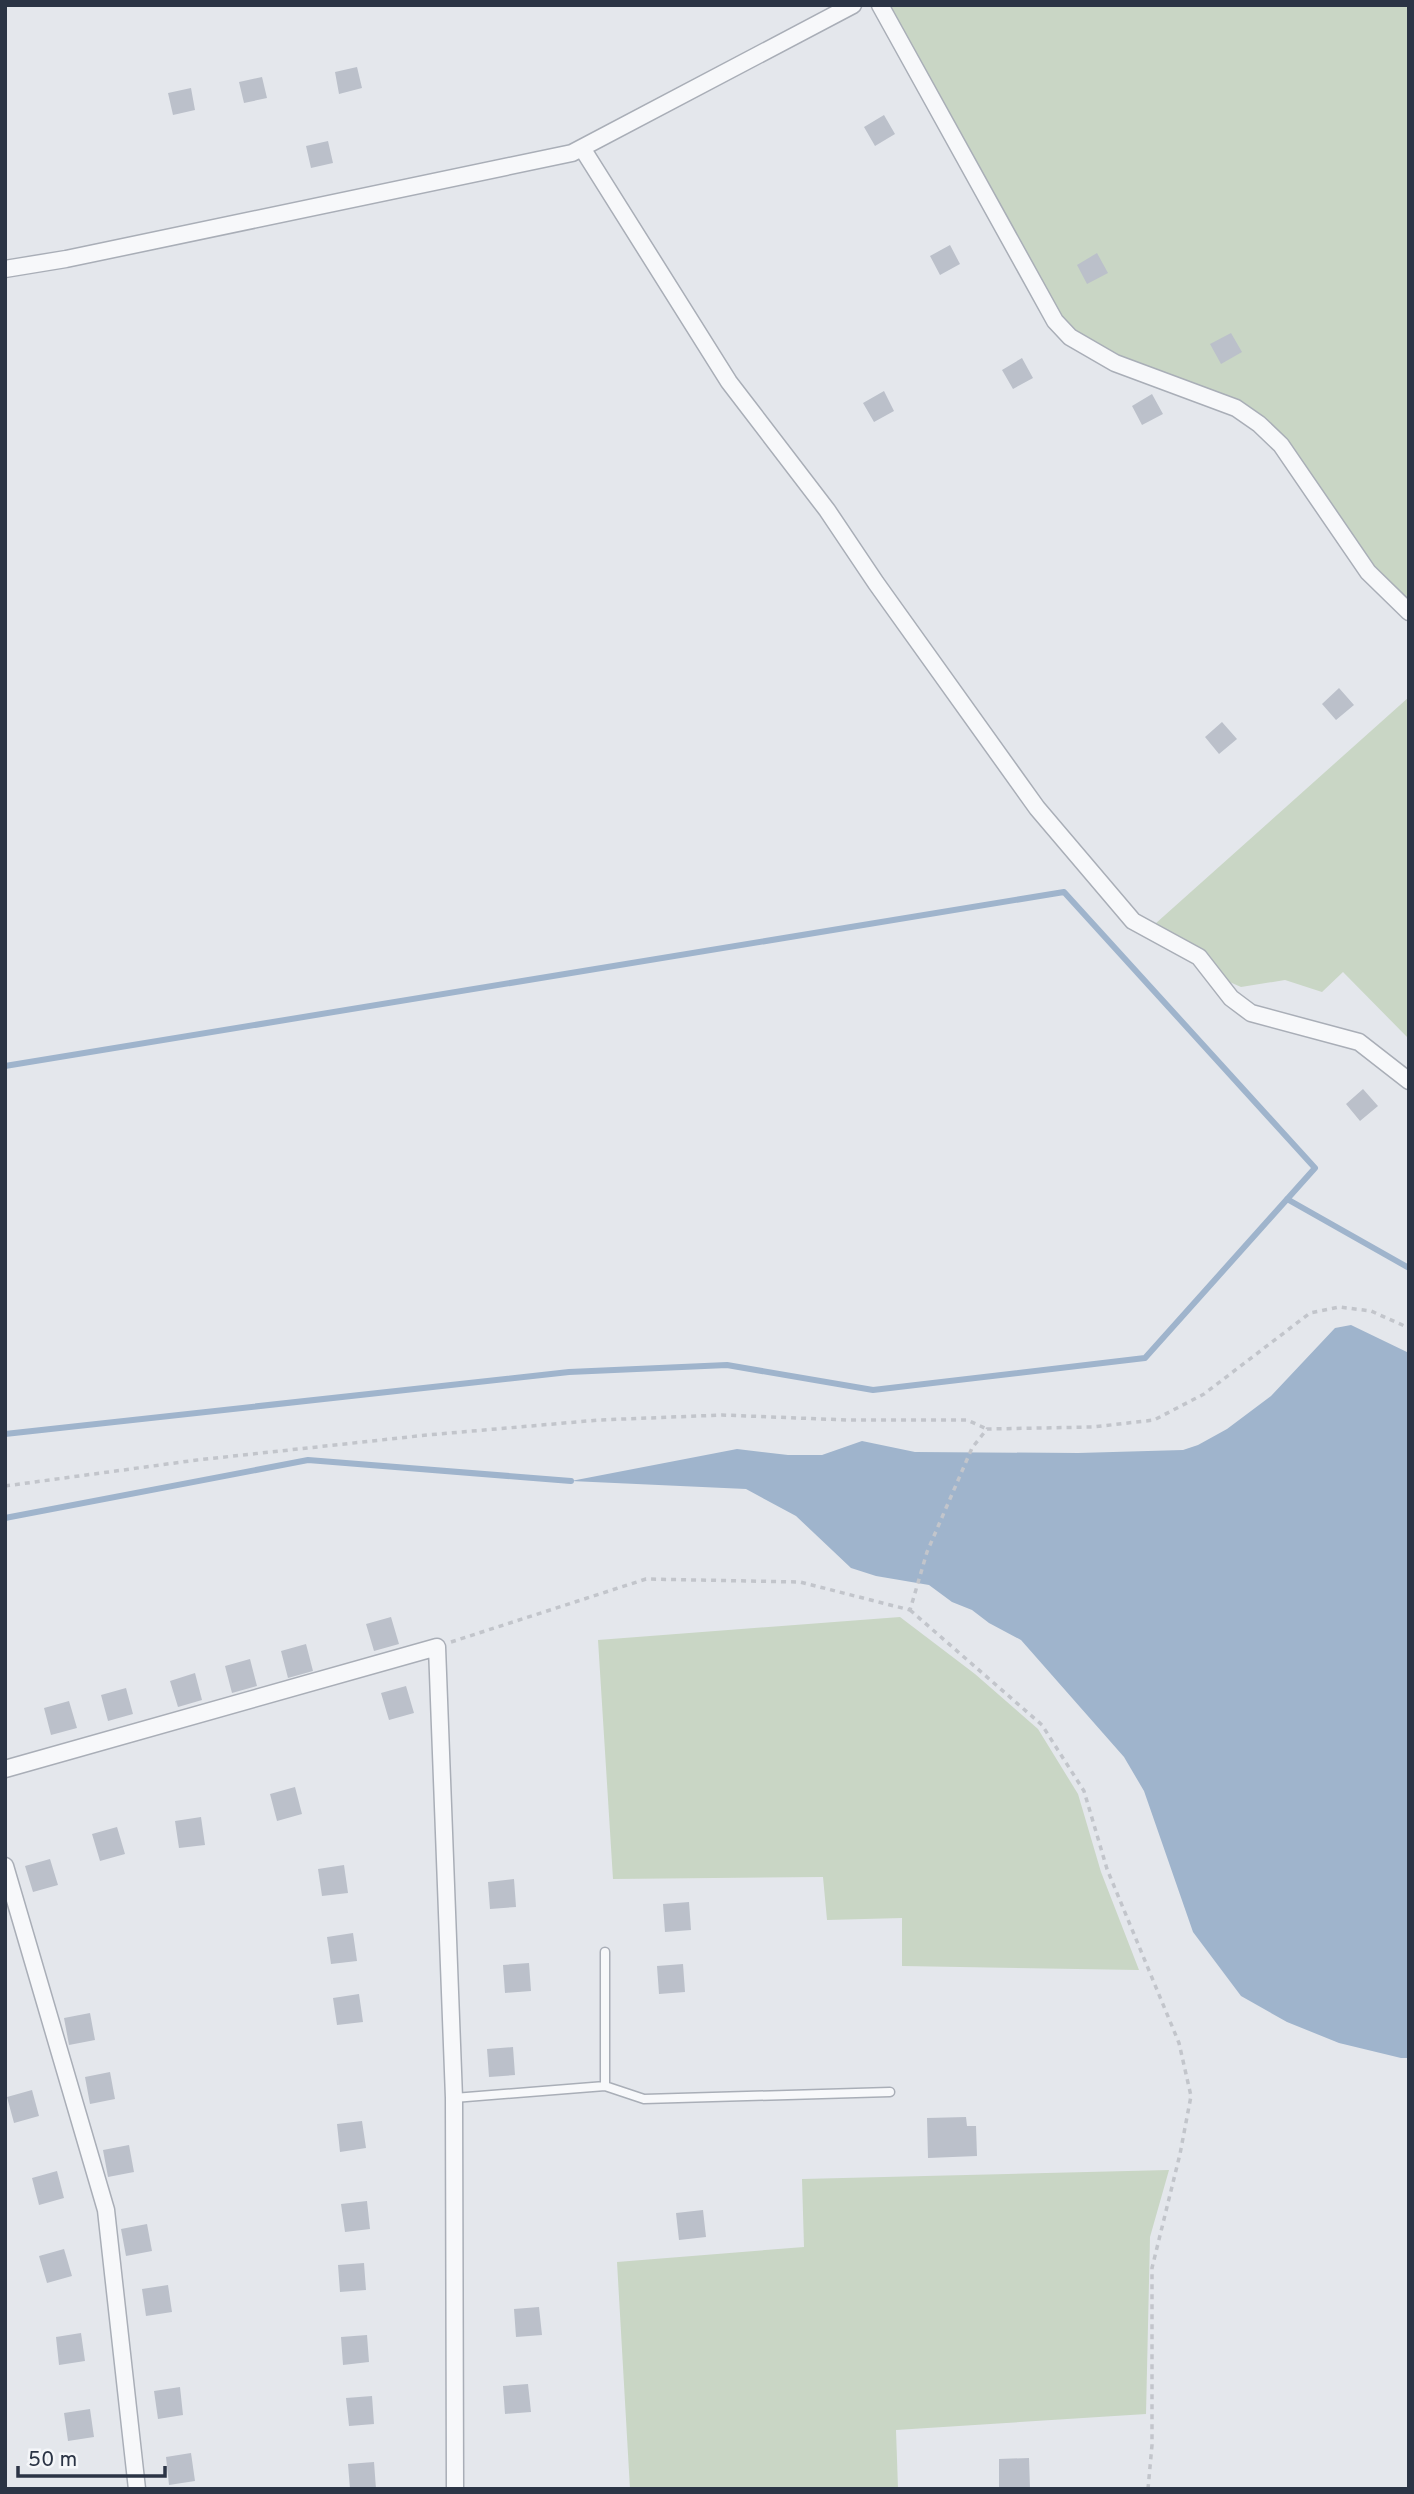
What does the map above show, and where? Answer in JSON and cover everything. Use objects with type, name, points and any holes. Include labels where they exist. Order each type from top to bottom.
[{"type":"street","points":[[5,269],[66,259],[558,156],[582,148],[853,5]]},
{"type":"street","points":[[880,5],[1055,321],[1070,337],[1115,363],[1236,408],[1259,424],[1281,445],[1368,572],[1409,612]]},
{"type":"street","points":[[582,148],[729,382],[827,510],[1037,808],[1133,921],[1199,957],[1231,998],[1251,1013],[1359,1042],[1409,1081]]},
{"type":"street","points":[[5,1769],[437,1647],[454,2098],[455,2489]]},
{"type":"street","points":[[5,1866],[106,2210],[137,2489]]},
{"type":"lane","points":[[604,1952],[605,2086]]},
{"type":"lane","points":[[454,2098],[605,2086],[644,2099],[890,2092]]},
{"type":"path","points":[[5,1486],[210,1458],[598,1420],[722,1415],[848,1420],[967,1420],[987,1429],[1093,1427],[1154,1420],[1204,1394],[1310,1313],[1339,1307],[1371,1311],[1409,1328]]},
{"type":"path","points":[[910,1610],[927,1552],[972,1448],[987,1429]]},
{"type":"path","points":[[437,1647],[646,1579],[800,1582],[910,1610],[1042,1725],[1084,1791],[1107,1869],[1179,2043],[1191,2096],[1152,2268],[1152,2445],[1148,2489]]},
{"type":"green space","points":[[880,5],[1409,5],[1409,612],[1259,424],[1070,337]]},
{"type":"green space","points":[[1409,697],[1409,1039],[1343,972],[1322,992],[1285,980],[1241,987],[1200,969],[1155,924]]},
{"type":"green space","points":[[900,1617],[975,1674],[1038,1729],[1078,1794],[1101,1872],[1139,1970],[902,1966],[902,1918],[827,1920],[823,1877],[613,1879],[598,1640]]},
{"type":"green space","points":[[1169,2170],[1150,2237],[1146,2414],[896,2430],[898,2489],[630,2489],[617,2262],[804,2247],[802,2179]]},
{"type":"water","points":[[1351,1325],[1409,1353],[1409,2058],[1339,2043],[1287,2022],[1241,1996],[1193,1932],[1144,1791],[1124,1757],[1021,1640],[989,1623],[972,1610],[952,1602],[929,1585],[876,1576],[851,1568],[796,1516],[746,1489],[571,1481],[737,1449],[788,1455],[822,1455],[862,1441],[915,1452],[1078,1453],[1183,1450],[1227,1429],[1271,1396],[1335,1328]]},
{"type":"building","points":[[357,67],[362,88],[339,94],[335,72]]},
{"type":"building","points":[[262,77],[267,98],[244,103],[239,82]]},
{"type":"building","points":[[191,88],[195,110],[173,115],[168,93]]},
{"type":"building","points":[[884,115],[895,134],[875,146],[864,127]]},
{"type":"building","points":[[328,141],[333,163],[311,168],[306,146]]},
{"type":"building","points":[[950,245],[960,264],[940,275],[930,256]]},
{"type":"building","points":[[1097,253],[1108,273],[1087,284],[1077,265]]},
{"type":"building","points":[[1231,333],[1242,352],[1221,364],[1210,344]]},
{"type":"building","points":[[1022,358],[1033,378],[1013,389],[1002,370]]},
{"type":"building","points":[[884,391],[894,411],[874,422],[863,403]]},
{"type":"building","points":[[1152,394],[1163,414],[1142,425],[1132,406]]},
{"type":"building","points":[[1339,688],[1354,705],[1336,720],[1322,704]]},
{"type":"building","points":[[1222,722],[1237,739],[1219,754],[1205,737]]},
{"type":"building","points":[[1363,1089],[1378,1106],[1360,1121],[1346,1104]]},
{"type":"building","points":[[391,1617],[399,1644],[374,1651],[366,1624]]},
{"type":"building","points":[[306,1644],[313,1671],[288,1678],[281,1651]]},
{"type":"building","points":[[250,1659],[257,1686],[232,1693],[225,1666]]},
{"type":"building","points":[[195,1673],[202,1700],[178,1707],[170,1681]]},
{"type":"building","points":[[406,1686],[414,1713],[389,1720],[381,1693]]},
{"type":"building","points":[[126,1688],[133,1714],[108,1721],[101,1695]]},
{"type":"building","points":[[69,1701],[77,1728],[51,1735],[44,1708]]},
{"type":"building","points":[[295,1787],[302,1814],[277,1821],[270,1794]]},
{"type":"building","points":[[201,1817],[205,1845],[179,1848],[175,1821]]},
{"type":"building","points":[[117,1827],[125,1854],[100,1861],[92,1834]]},
{"type":"building","points":[[50,1859],[58,1885],[33,1892],[25,1866]]},
{"type":"building","points":[[344,1865],[348,1893],[322,1896],[318,1869]]},
{"type":"building","points":[[514,1879],[516,1907],[490,1909],[488,1882]]},
{"type":"building","points":[[689,1902],[691,1930],[665,1932],[663,1904]]},
{"type":"building","points":[[353,1933],[357,1961],[331,1964],[327,1937]]},
{"type":"building","points":[[529,1963],[531,1991],[505,1993],[503,1965]]},
{"type":"building","points":[[683,1964],[685,1992],[659,1994],[657,1966]]},
{"type":"building","points":[[359,1994],[363,2022],[337,2025],[333,1998]]},
{"type":"building","points":[[90,2013],[95,2040],[69,2045],[64,2018]]},
{"type":"building","points":[[513,2047],[515,2075],[489,2077],[487,2049]]},
{"type":"building","points":[[110,2072],[115,2099],[90,2104],[85,2077]]},
{"type":"building","points":[[32,2090],[39,2116],[14,2123],[7,2097]]},
{"type":"building","points":[[966,2117],[967,2126],[976,2126],[977,2156],[928,2158],[927,2118]]},
{"type":"building","points":[[362,2121],[366,2148],[340,2152],[337,2124]]},
{"type":"building","points":[[129,2145],[134,2172],[108,2177],[103,2150]]},
{"type":"building","points":[[57,2171],[64,2198],[39,2205],[32,2178]]},
{"type":"building","points":[[367,2201],[370,2229],[345,2232],[341,2204]]},
{"type":"building","points":[[703,2210],[706,2237],[679,2240],[676,2213]]},
{"type":"building","points":[[147,2224],[152,2251],[126,2256],[121,2229]]},
{"type":"building","points":[[64,2249],[72,2276],[47,2283],[39,2256]]},
{"type":"building","points":[[364,2263],[366,2290],[340,2292],[338,2265]]},
{"type":"building","points":[[168,2285],[172,2312],[146,2316],[142,2289]]},
{"type":"building","points":[[539,2307],[542,2335],[516,2337],[514,2309]]},
{"type":"building","points":[[81,2333],[85,2361],[59,2365],[56,2337]]},
{"type":"building","points":[[367,2335],[369,2362],[343,2365],[341,2337]]},
{"type":"building","points":[[528,2384],[531,2412],[505,2414],[503,2386]]},
{"type":"building","points":[[180,2387],[183,2415],[158,2419],[154,2391]]},
{"type":"building","points":[[372,2396],[374,2424],[349,2426],[346,2398]]},
{"type":"building","points":[[90,2409],[94,2437],[68,2441],[64,2413]]},
{"type":"building","points":[[191,2453],[195,2481],[169,2485],[166,2457]]},
{"type":"building","points":[[1029,2458],[1030,2489],[999,2489],[999,2459]]},
{"type":"building","points":[[374,2462],[376,2489],[350,2489],[348,2464]]},
{"type":"waterway","points":[[5,1066],[1064,892],[1315,1168],[1145,1358],[873,1390],[727,1365],[569,1372],[5,1434]]},
{"type":"waterway","points":[[1287,1199],[1409,1268]]},
{"type":"waterway","points":[[5,1518],[308,1460],[571,1481]]}]
